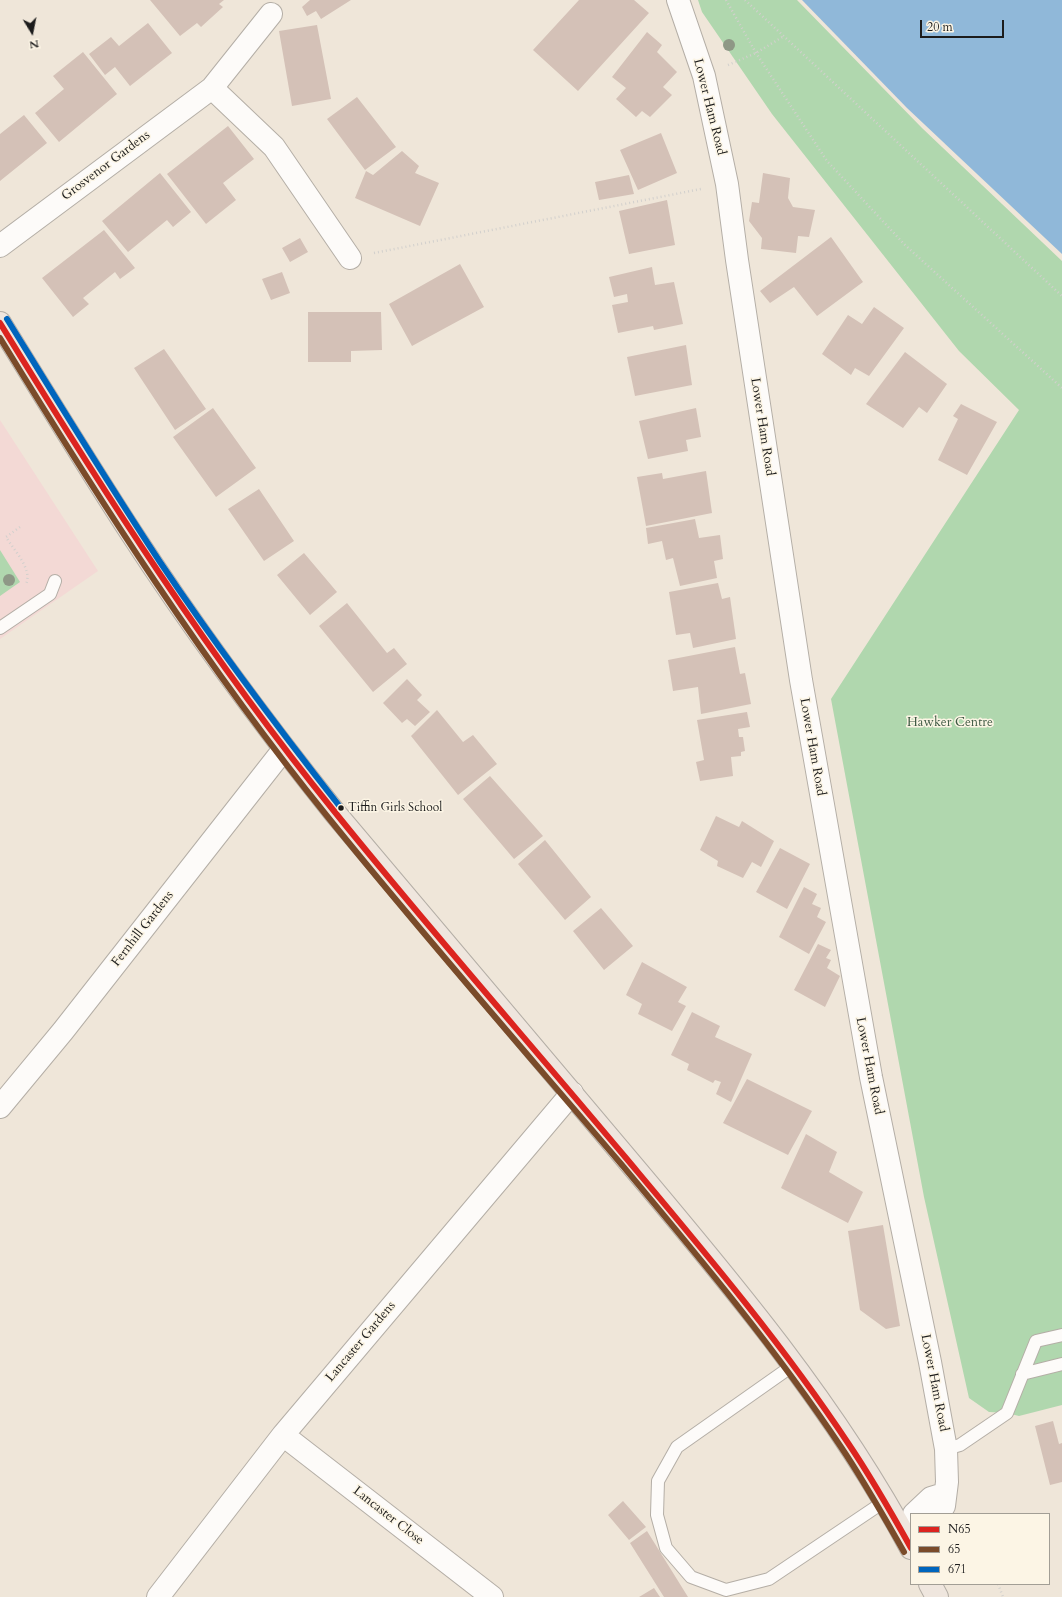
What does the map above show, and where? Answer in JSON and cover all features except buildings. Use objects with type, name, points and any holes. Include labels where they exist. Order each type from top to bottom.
[{"type":"main road","points":[[0,324],[146,556],[284,749],[335,813],[722,1273],[848,1442],[885,1502],[908,1519],[910,1538]]},
{"type":"main road","points":[[931,1585],[937,1597]]},
{"type":"street","name":"Lower Ham Road","points":[[678,0],[704,76],[727,184],[737,260],[802,688],[871,1077],[930,1362],[946,1449],[948,1467],[941,1504],[931,1498],[915,1513]]},
{"type":"street","name":"Grosvenor Gardens","points":[[0,246],[212,88],[271,14]]},
{"type":"street","points":[[212,88],[274,147],[350,258]]},
{"type":"street","name":"Fernhill Gardens","points":[[0,1107],[63,1031],[284,749]]},
{"type":"street","name":"Lancaster Gardens","points":[[158,1597],[283,1435],[572,1093]]},
{"type":"street","name":"Lancaster Close","points":[[283,1435],[492,1597]]},
{"type":"lane","points":[[0,628],[50,594],[55,581]]},
{"type":"lane","points":[[946,1449],[960,1445],[1007,1413],[1036,1341],[1062,1335]]},
{"type":"lane","points":[[1022,1374],[1062,1364]]},
{"type":"lane","points":[[792,1366],[677,1447],[658,1481],[657,1514],[666,1548],[691,1577],[726,1590],[769,1579],[885,1502]]},
{"type":"path","points":[[726,0],[756,53],[827,161],[905,245],[1062,388]]},
{"type":"path","points":[[745,0],[1062,296]]},
{"type":"path","points":[[704,76],[756,53],[784,36]]},
{"type":"path","points":[[350,258],[727,184]]},
{"type":"path","points":[[20,527],[6,537],[27,570],[28,580],[24,588]]},
{"type":"path","points":[[998,1585],[1003,1597]]},
{"type":"shaded area","points":[[0,420],[98,571],[0,639]]},
{"type":"green space","name":"Hawker Centre","points":[[698,0],[797,0],[922,128],[1062,261],[1062,1405],[1019,1416],[1007,1413],[989,1412],[969,1398],[924,1197],[831,699],[1019,410],[959,351],[772,114],[702,12]]},
{"type":"green space","points":[[0,550],[20,582],[0,596]]},
{"type":"water","points":[[802,0],[1062,0],[1062,254],[907,108]]},
{"type":"transit line","name":"671","points":[[7,319],[121,502],[203,625],[248,687],[341,808]]},
{"type":"transit line","name":"N65","points":[[0,323],[118,511],[201,633],[288,753],[370,855],[590,1115],[741,1297],[796,1369],[856,1456],[881,1495],[910,1546]]},
{"type":"transit line","name":"65","points":[[0,338],[77,461],[156,582],[197,642],[282,759],[436,948],[622,1165],[763,1338],[816,1410],[841,1447],[866,1486],[904,1552]]},
{"type":"place","name":"Tiffin Girls School","points":[[341,808]]}]
